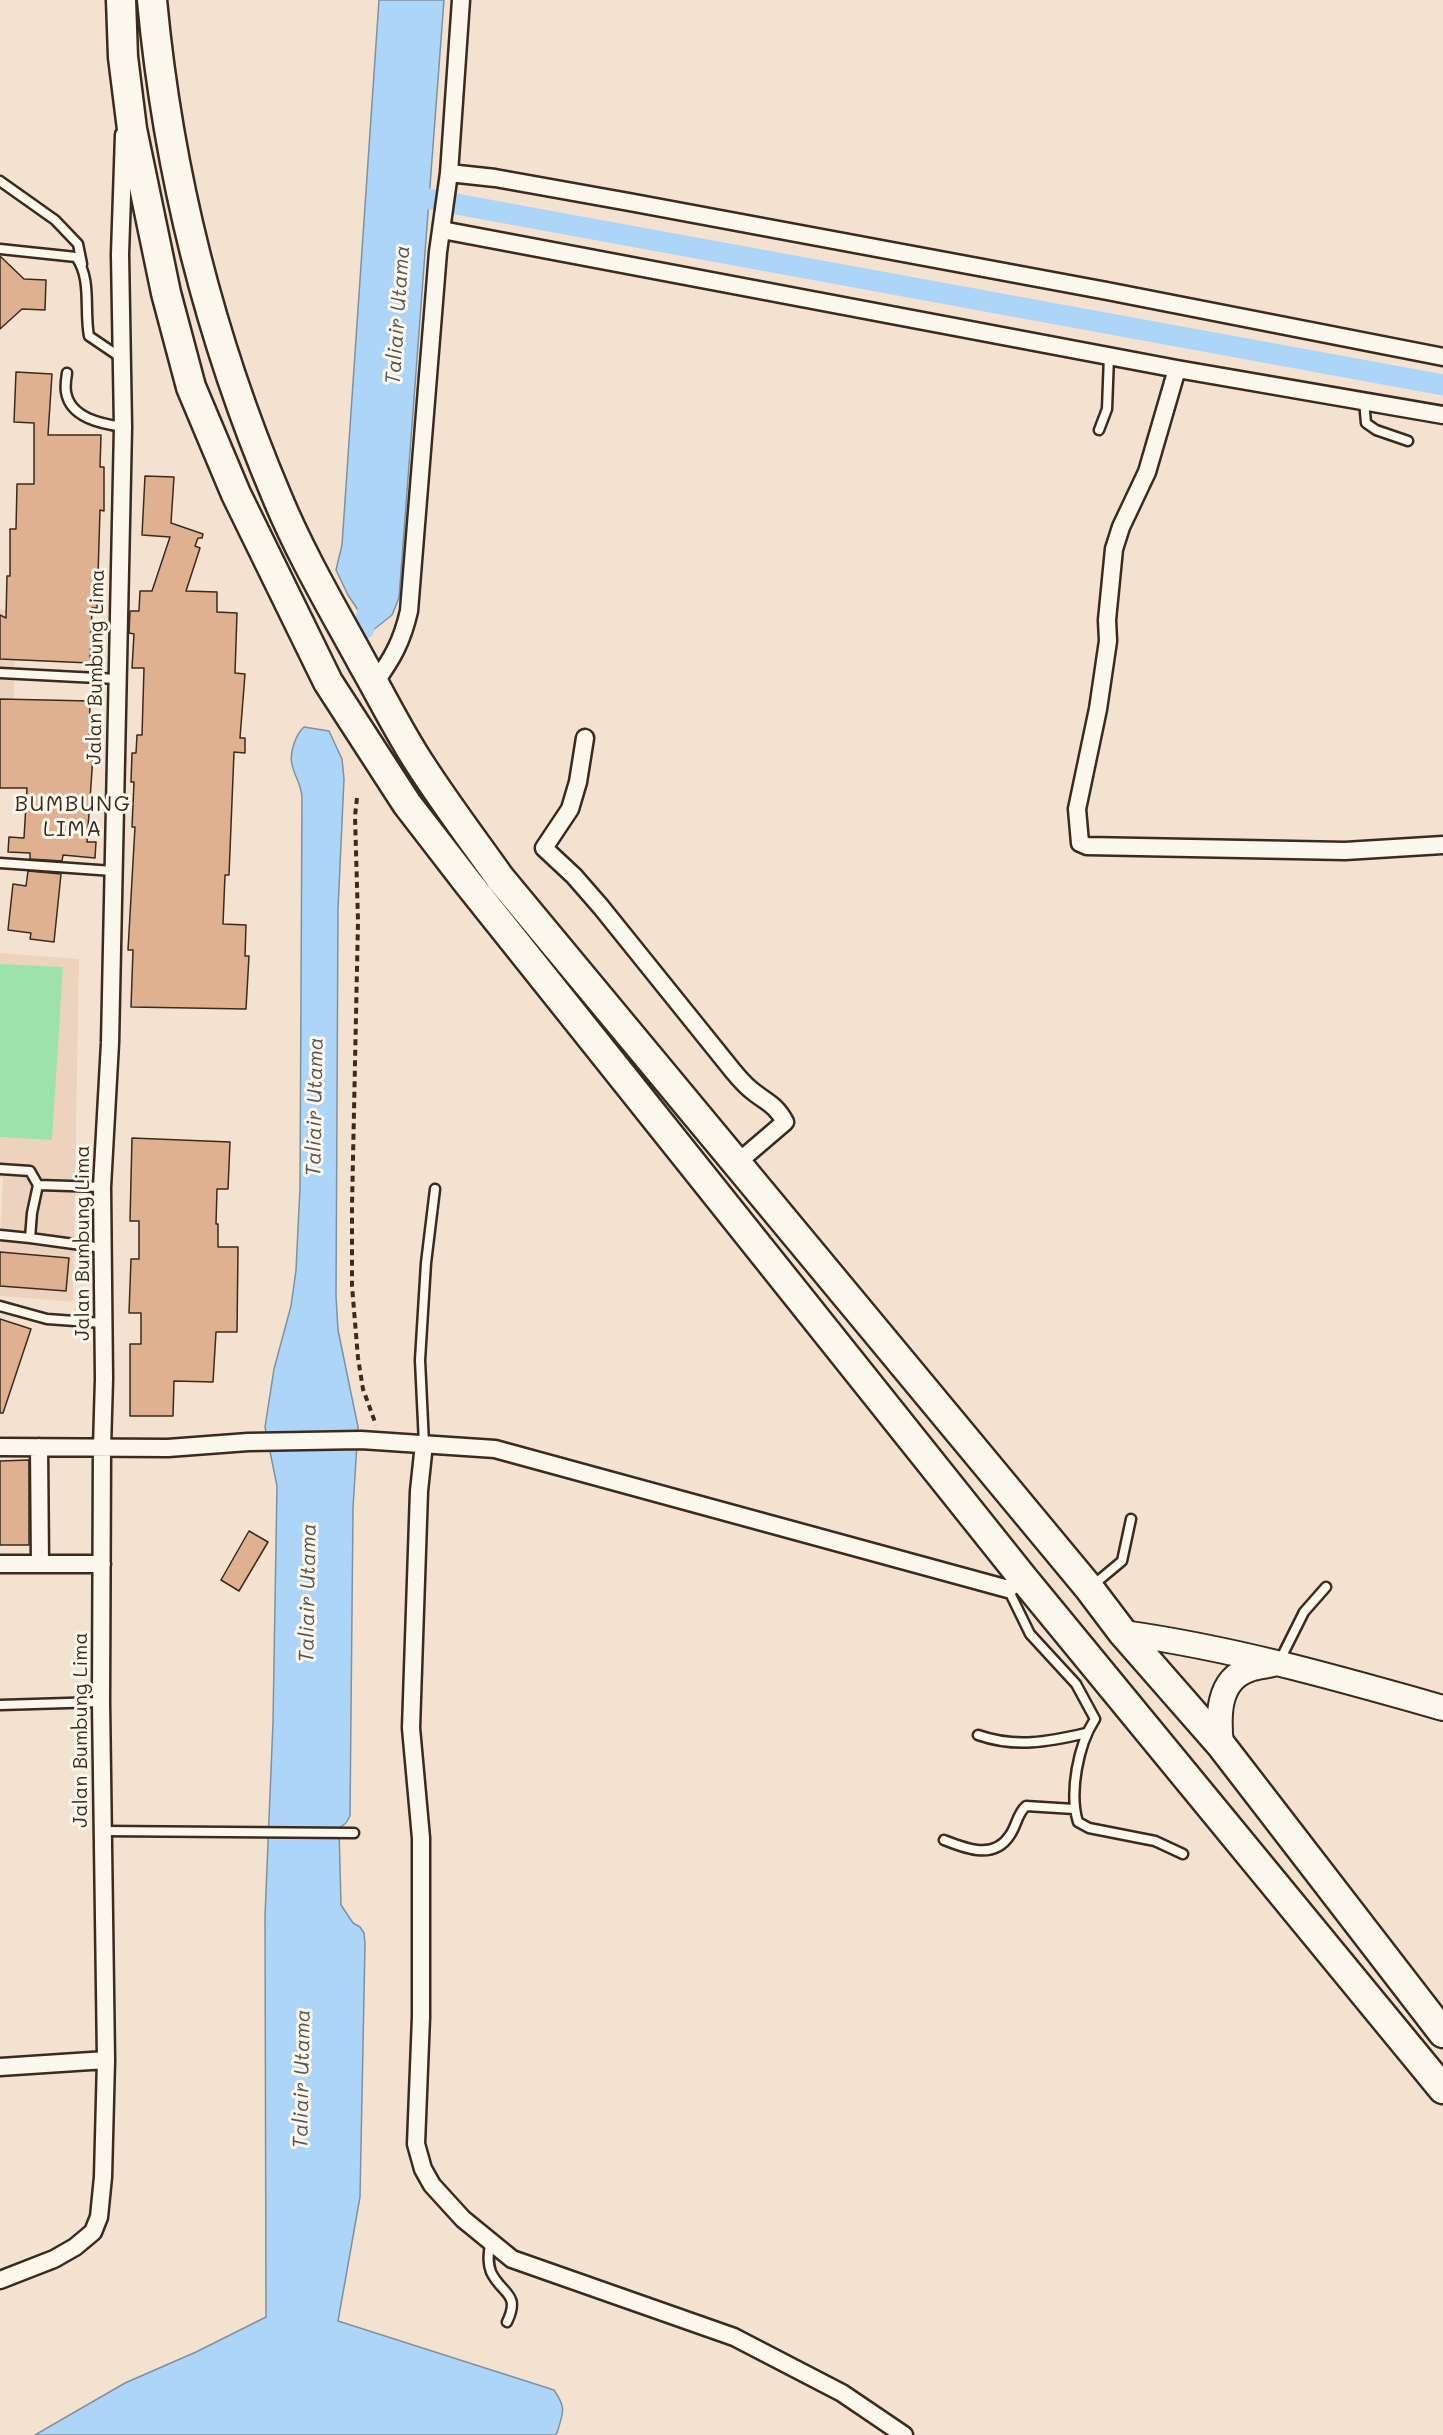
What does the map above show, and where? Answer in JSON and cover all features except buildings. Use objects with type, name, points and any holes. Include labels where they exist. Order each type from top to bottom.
[{"type":"highway","points":[[121,0],[123,57],[132,129],[166,293],[195,398],[236,494],[317,662],[351,719],[407,804],[1016,1583],[1443,2090]]},
{"type":"highway","points":[[152,0],[157,53],[179,188],[218,335],[249,428],[277,499],[315,578],[419,763],[500,878],[744,1158],[1089,1588],[1123,1634],[1221,1745],[1443,2032]]},
{"type":"main road","points":[[1123,1634],[1176,1641],[1279,1664],[1443,1708]]},
{"type":"main road","points":[[1221,1745],[1218,1714],[1223,1696],[1234,1676],[1249,1669],[1279,1664]]},
{"type":"street","points":[[370,677],[394,657],[408,611],[462,0]]},
{"type":"street","name":"Jalan Bumbung Lima","points":[[0,2280],[54,2259],[75,2247],[93,2232],[99,2217],[103,2177],[106,2060],[101,1702],[104,1379],[102,1187],[110,1043],[123,427],[120,254],[125,120],[123,57]]},
{"type":"street","points":[[448,178],[540,185],[1107,291],[1443,357]]},
{"type":"street","points":[[442,226],[1177,369],[1443,415]]},
{"type":"street","points":[[120,254],[123,241],[131,237],[140,237],[147,242],[166,293]]},
{"type":"street","points":[[1177,369],[1147,472],[1120,527],[1113,549],[1107,620],[1108,641],[1098,709],[1077,809],[1077,833],[1080,843],[1087,846],[1272,851],[1345,851],[1443,845]]},
{"type":"street","points":[[585,738],[578,782],[570,809],[544,848],[574,876],[601,907],[733,1071],[751,1090],[769,1101],[779,1111],[784,1122],[744,1158]]},
{"type":"street","points":[[0,1447],[168,1448],[248,1442],[361,1440],[495,1449],[1016,1583]]},
{"type":"street","points":[[424,1444],[419,1491],[411,1728],[421,1850],[421,2018],[416,2144],[423,2169],[432,2185],[463,2219],[512,2259],[734,2337],[842,2393],[904,2435]]},
{"type":"street","points":[[39,1447],[40,1564]]},
{"type":"street","points":[[0,1564],[102,1564]]},
{"type":"street","points":[[0,2067],[106,2060]]},
{"type":"lane","points":[[0,181],[55,220],[78,244],[86,287],[85,318],[89,336],[123,360]]},
{"type":"lane","points":[[0,249],[76,257],[83,267]]},
{"type":"lane","points":[[1099,430],[1107,409],[1109,356]]},
{"type":"lane","points":[[67,373],[66,394],[74,409],[102,424],[123,427]]},
{"type":"lane","points":[[1364,400],[1366,423],[1376,430],[1408,441]]},
{"type":"lane","points":[[0,673],[117,679]]},
{"type":"lane","points":[[0,863],[113,871]]},
{"type":"lane","points":[[0,1169],[30,1171],[38,1185],[30,1238]]},
{"type":"lane","points":[[38,1185],[102,1187]]},
{"type":"lane","points":[[424,1444],[420,1360],[426,1263],[435,1189]]},
{"type":"lane","points":[[0,1235],[103,1248]]},
{"type":"lane","points":[[0,1306],[47,1319],[103,1323]]},
{"type":"lane","points":[[1089,1588],[1122,1562],[1131,1519]]},
{"type":"lane","points":[[1016,1583],[1030,1634],[1076,1684],[1095,1719],[1086,1733],[1074,1791],[1074,1809],[1078,1822],[1089,1828],[1155,1841],[1183,1854]]},
{"type":"lane","points":[[1279,1664],[1304,1612],[1326,1587]]},
{"type":"lane","points":[[0,1705],[101,1702]]},
{"type":"lane","points":[[978,1735],[1015,1744],[1086,1733]]},
{"type":"lane","points":[[944,1840],[961,1846],[990,1851],[1002,1844],[1010,1835],[1019,1812],[1026,1806],[1074,1809]]},
{"type":"lane","points":[[102,1831],[350,1834]]},
{"type":"lane","points":[[490,2243],[489,2263],[492,2274],[513,2302],[513,2309],[507,2322]]},
{"type":"path","points":[[357,798],[358,921],[352,1206],[355,1336],[363,1389],[371,1414],[377,1428],[390,1442]]},
{"type":"shaded area","points":[[0,608],[16,616],[11,786],[13,699],[0,699],[0,659],[14,621],[0,615]]},
{"type":"shaded area","points":[[0,953],[79,959],[73,1302],[0,1296],[0,1286],[66,1291],[69,1258],[0,1252],[3,1177],[0,1177],[0,1137],[51,1140],[63,968],[0,964]]},
{"type":"green space","points":[[0,964],[63,967],[52,1140],[0,1137]]},
{"type":"water","points":[[379,0],[444,0],[399,598],[392,615],[372,631],[348,595],[336,570],[342,545]]},
{"type":"water","points":[[304,727],[329,731],[342,759],[344,779],[338,909],[336,1296],[338,1330],[358,1427],[353,1508],[350,1816],[339,1828],[341,1905],[353,1923],[364,1933],[365,1944],[360,2197],[338,2321],[554,2390],[561,2402],[562,2415],[555,2435],[35,2435],[125,2383],[196,2352],[266,2317],[265,1916],[273,1722],[277,1486],[265,1427],[274,1369],[291,1306],[296,1270],[300,1188],[302,797],[291,755],[298,734]]},
{"type":"waterway","points":[[407,195],[1443,385]]},
{"type":"waterway","name":"Taliair Utama","points":[[364,629],[371,595]]},
{"type":"district","name":"BUMBUNG LIMA","points":[[73,816]]}]
